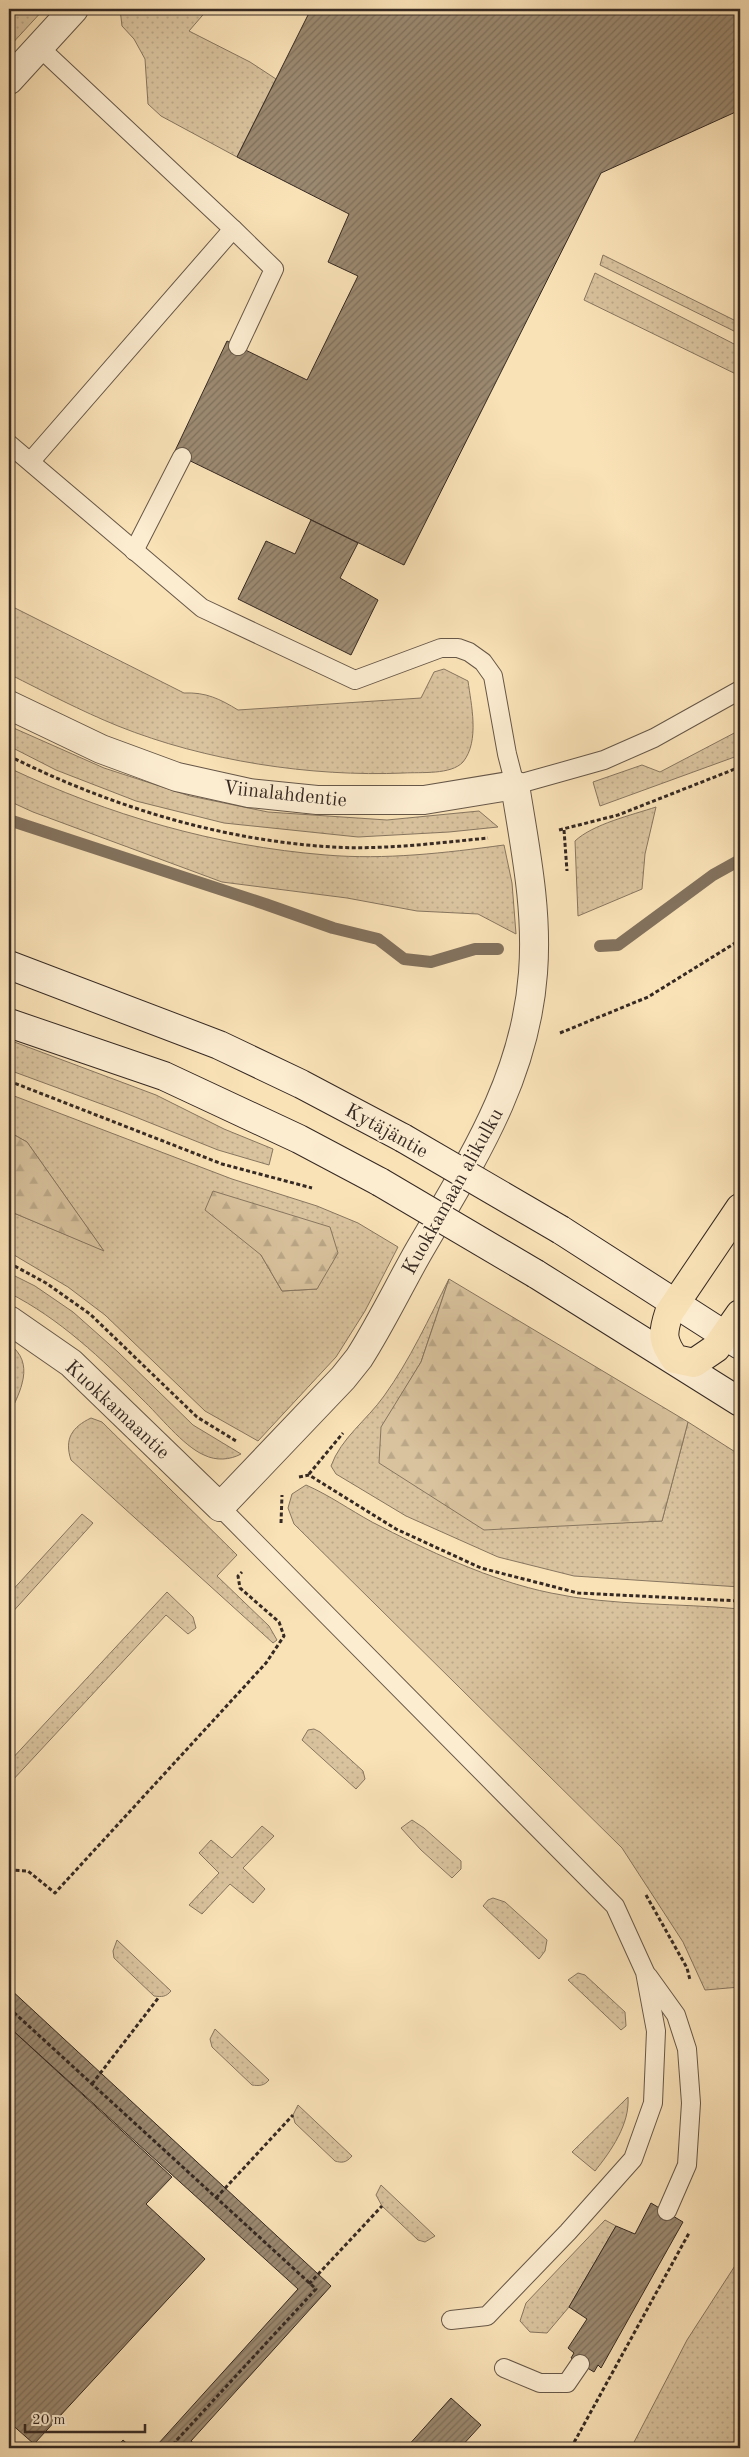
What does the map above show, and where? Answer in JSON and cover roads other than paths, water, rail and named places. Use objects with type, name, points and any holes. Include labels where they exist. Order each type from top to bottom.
[{"type":"highway","points":[[736,1332],[694,1363],[675,1360],[665,1346],[664,1330],[675,1302],[740,1208]]},
{"type":"street","points":[[9,80],[38,46],[74,9]]},
{"type":"street","name":"Viinalahdentie","points":[[9,705],[101,749],[177,777],[249,793],[317,800],[424,800],[515,785]]},
{"type":"street","name":"Kuokkamaan alikulku","points":[[220,1507],[266,1460],[359,1358],[476,1155],[497,1113],[527,1020],[533,973],[535,912],[515,785]]},
{"type":"street","name":"Kytäjäntie","points":[[9,965],[68,985],[219,1045],[301,1084],[403,1138],[561,1230],[675,1302],[736,1332]]},
{"type":"street","points":[[9,1022],[164,1076],[299,1139],[380,1182],[536,1274],[740,1402]]},
{"type":"street","name":"Kuokkamaantie","points":[[9,1320],[70,1363],[220,1507]]},
{"type":"lane","points":[[38,46],[274,269],[238,346]]},
{"type":"lane","points":[[31,461],[233,229]]},
{"type":"lane","points":[[9,444],[202,608],[355,680],[441,648],[458,648],[469,652],[483,662],[493,676],[507,754],[515,785],[604,760],[654,738],[740,690]]},
{"type":"lane","points":[[134,551],[182,456]]},
{"type":"lane","points":[[220,1507],[615,1906],[645,1972],[676,2015],[687,2049],[691,2103],[687,2165],[667,2211]]},
{"type":"lane","points":[[451,2320],[487,2316],[568,2232],[633,2159],[653,2103],[656,2031],[645,1972]]},
{"type":"lane","points":[[504,2368],[540,2383],[567,2383],[580,2364]]},
{"type":"waterway","points":[[9,820],[333,928],[378,939],[404,959],[431,962],[475,949],[498,949]]},
{"type":"waterway","points":[[600,946],[618,945],[713,875],[740,860]]}]
